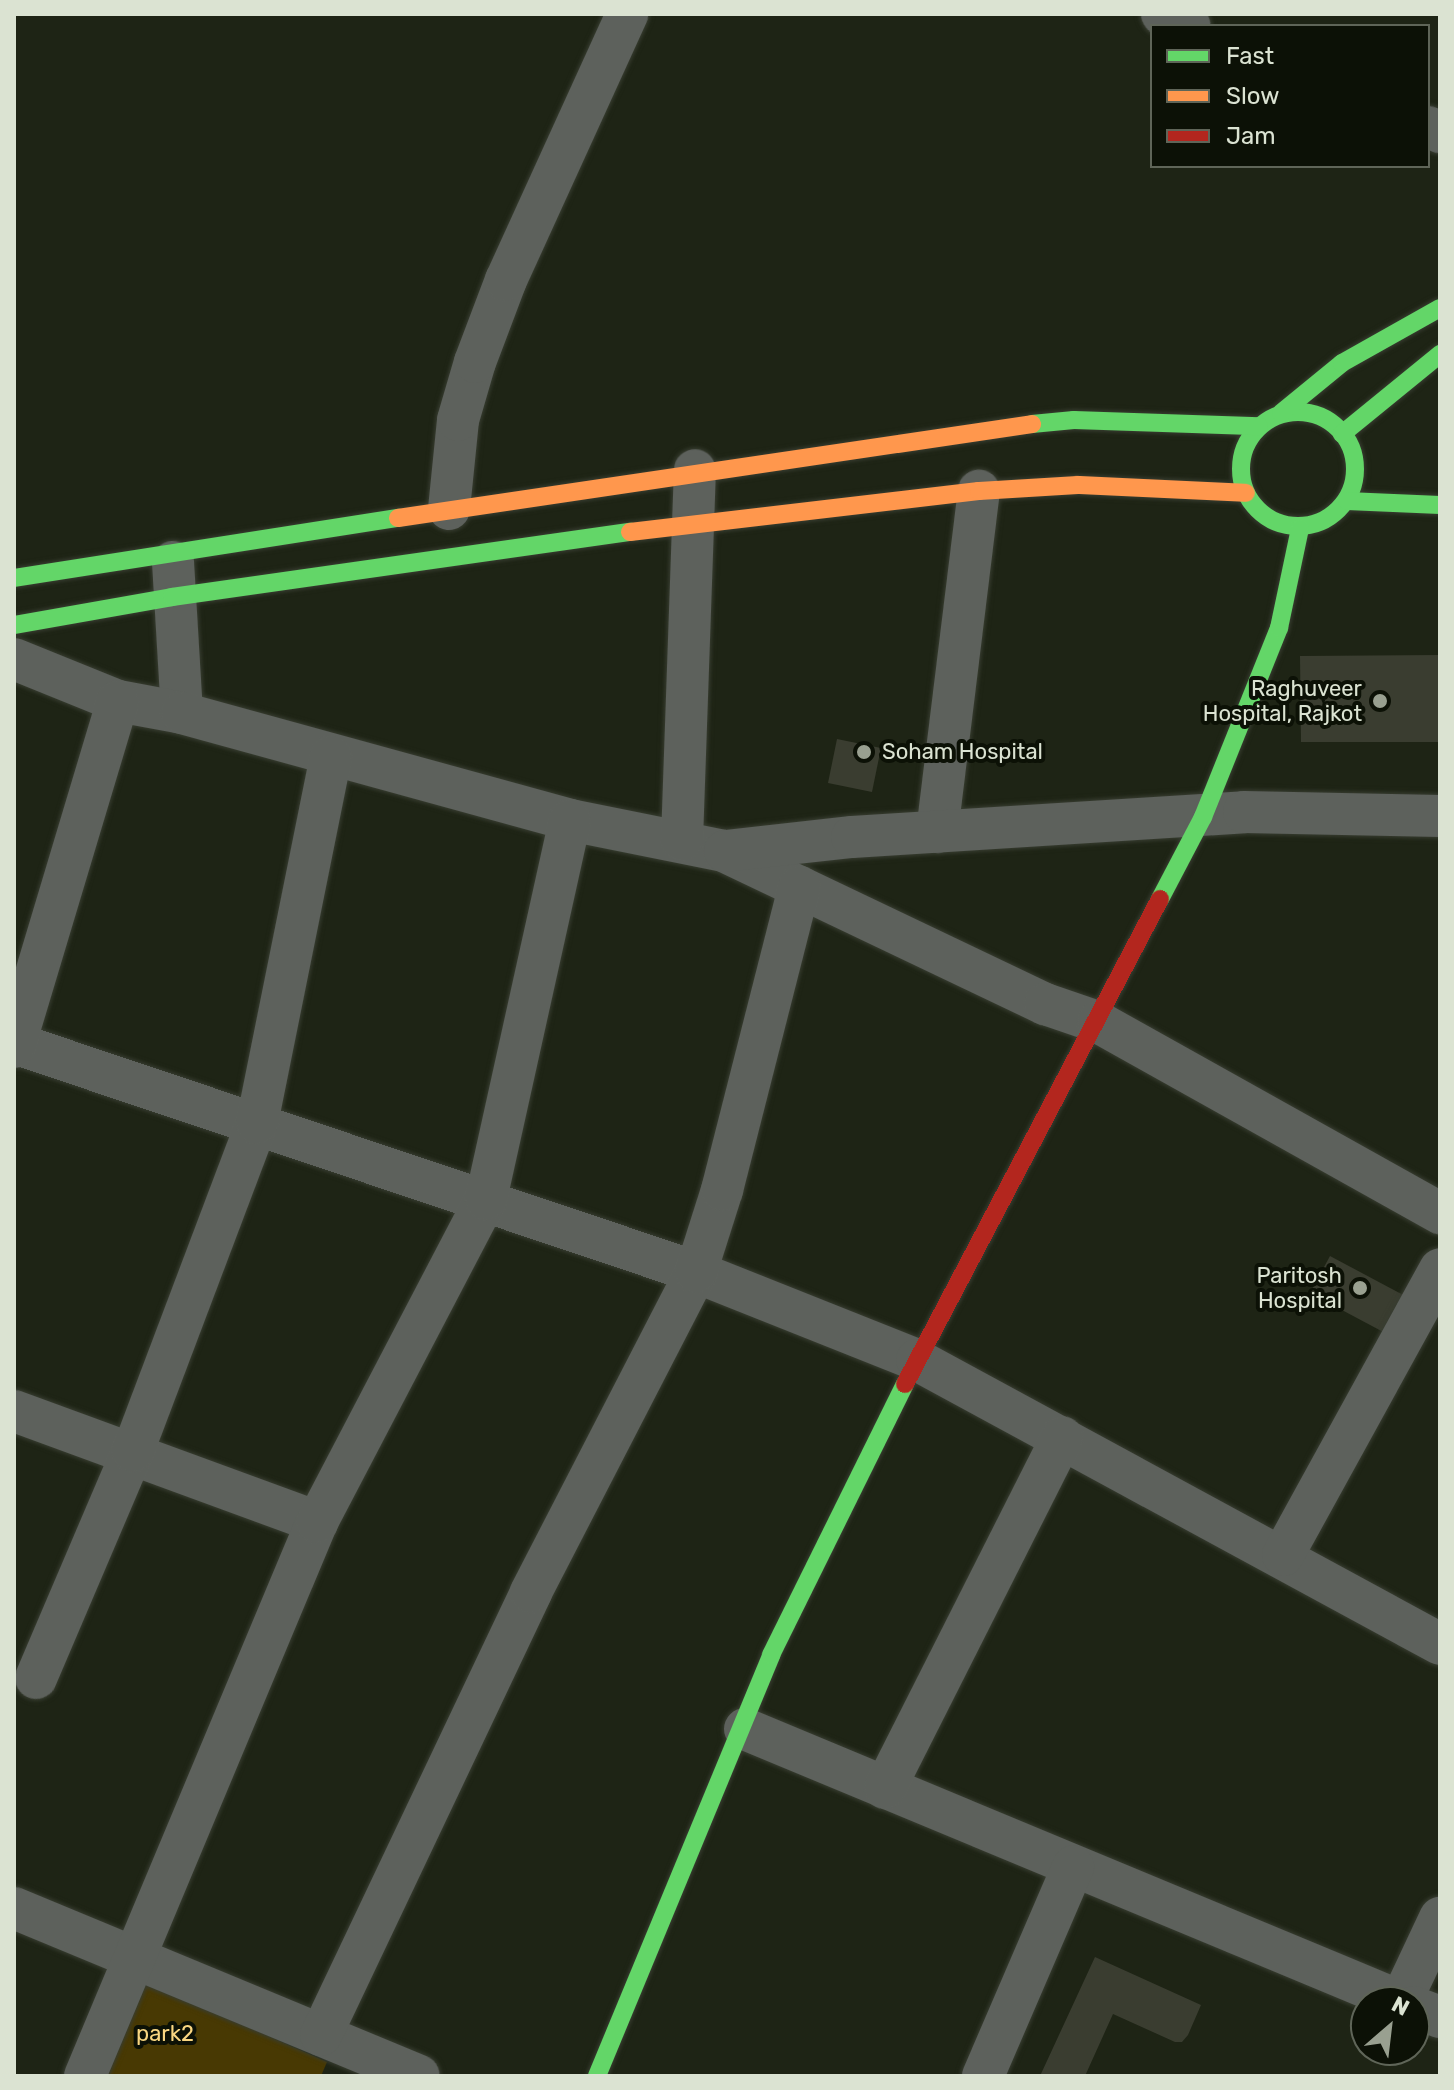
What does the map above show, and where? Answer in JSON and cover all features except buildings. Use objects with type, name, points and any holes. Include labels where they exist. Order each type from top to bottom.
[{"type":"main road","points":[[1281,413],[1309,412],[1342,434],[1351,446],[1363,475],[1347,501],[1327,520],[1300,528],[1273,522],[1246,493],[1240,479],[1242,451],[1259,426],[1281,413],[1342,363],[1440,308]]},
{"type":"main road","points":[[1342,434],[1440,354]]},
{"type":"main road","points":[[14,578],[974,429],[1074,420],[1259,426]]},
{"type":"main road","points":[[14,625],[172,597],[697,523],[979,491],[1078,485],[1246,493]]},
{"type":"main road","points":[[1347,501],[1440,505]]},
{"type":"main road","points":[[597,2076],[745,1729],[771,1655],[917,1360],[1098,1022],[1203,817],[1279,628],[1300,528]]},
{"type":"street","points":[[449,509],[458,420],[475,362],[506,280],[627,14]]},
{"type":"street","points":[[1162,14],[1185,24]]},
{"type":"street","points":[[682,840],[697,523],[695,470]]},
{"type":"street","points":[[937,832],[979,491]]},
{"type":"street","points":[[174,553],[172,597],[182,713]]},
{"type":"street","points":[[14,659],[118,701],[182,713],[570,820],[682,840],[724,851],[1045,1004],[1098,1022],[1440,1213]]},
{"type":"street","points":[[118,701],[14,1045],[486,1199],[696,1272],[917,1360],[1283,1555],[1440,1644]]},
{"type":"street","points":[[36,1678],[133,1451],[257,1123],[331,756]]},
{"type":"street","points":[[724,851],[937,832],[1244,812],[1440,816]]},
{"type":"street","points":[[85,2076],[317,1522],[486,1199],[570,820]]},
{"type":"street","points":[[336,2053],[531,1592],[696,1272],[722,1190],[799,887]]},
{"type":"street","points":[[1283,1555],[1440,1269]]},
{"type":"street","points":[[14,1411],[133,1451],[317,1522]]},
{"type":"street","points":[[885,1788],[1062,1437]]},
{"type":"street","points":[[745,1729],[1362,1986]]},
{"type":"street","points":[[983,2076],[1073,1867]]},
{"type":"street","points":[[14,1908],[134,1957],[336,2053],[419,2076]]},
{"type":"street","points":[[1408,1986],[1440,1918]]},
{"type":"green space","name":"park2","points":[[139,1979],[327,2062],[321,2076],[102,2076]]},
{"type":"traffic: fast","points":[[1281,413],[1342,363],[1440,308]]},
{"type":"traffic: fast","points":[[1342,434],[1440,354]]},
{"type":"traffic: fast","points":[[1298,412],[1320,416],[1339,428],[1351,447],[1355,469],[1351,491],[1339,510],[1320,522],[1298,526],[1276,522],[1257,510],[1245,491],[1241,469],[1245,447],[1257,428],[1276,416],[1298,412]]},
{"type":"traffic: fast","points":[[1032,424],[1074,420],[1259,426]]},
{"type":"traffic: fast","points":[[1347,501],[1440,505]]},
{"type":"traffic: fast","points":[[14,578],[398,518]]},
{"type":"traffic: fast","points":[[1160,899],[1203,817],[1279,628],[1300,528]]},
{"type":"traffic: fast","points":[[14,625],[172,597],[630,532]]},
{"type":"traffic: fast","points":[[597,2076],[771,1655],[905,1384]]},
{"type":"traffic: slow","points":[[398,518],[1032,424]]},
{"type":"traffic: slow","points":[[630,532],[979,491],[1078,485],[1246,493]]},
{"type":"traffic: jam","points":[[905,1384],[1160,899]]},
{"type":"place","name":"Raghuveer Hospital, Rajkot","points":[[1380,701]]},
{"type":"place","name":"Soham Hospital","points":[[864,752]]},
{"type":"place","name":"Paritosh Hospital","points":[[1360,1288]]}]
